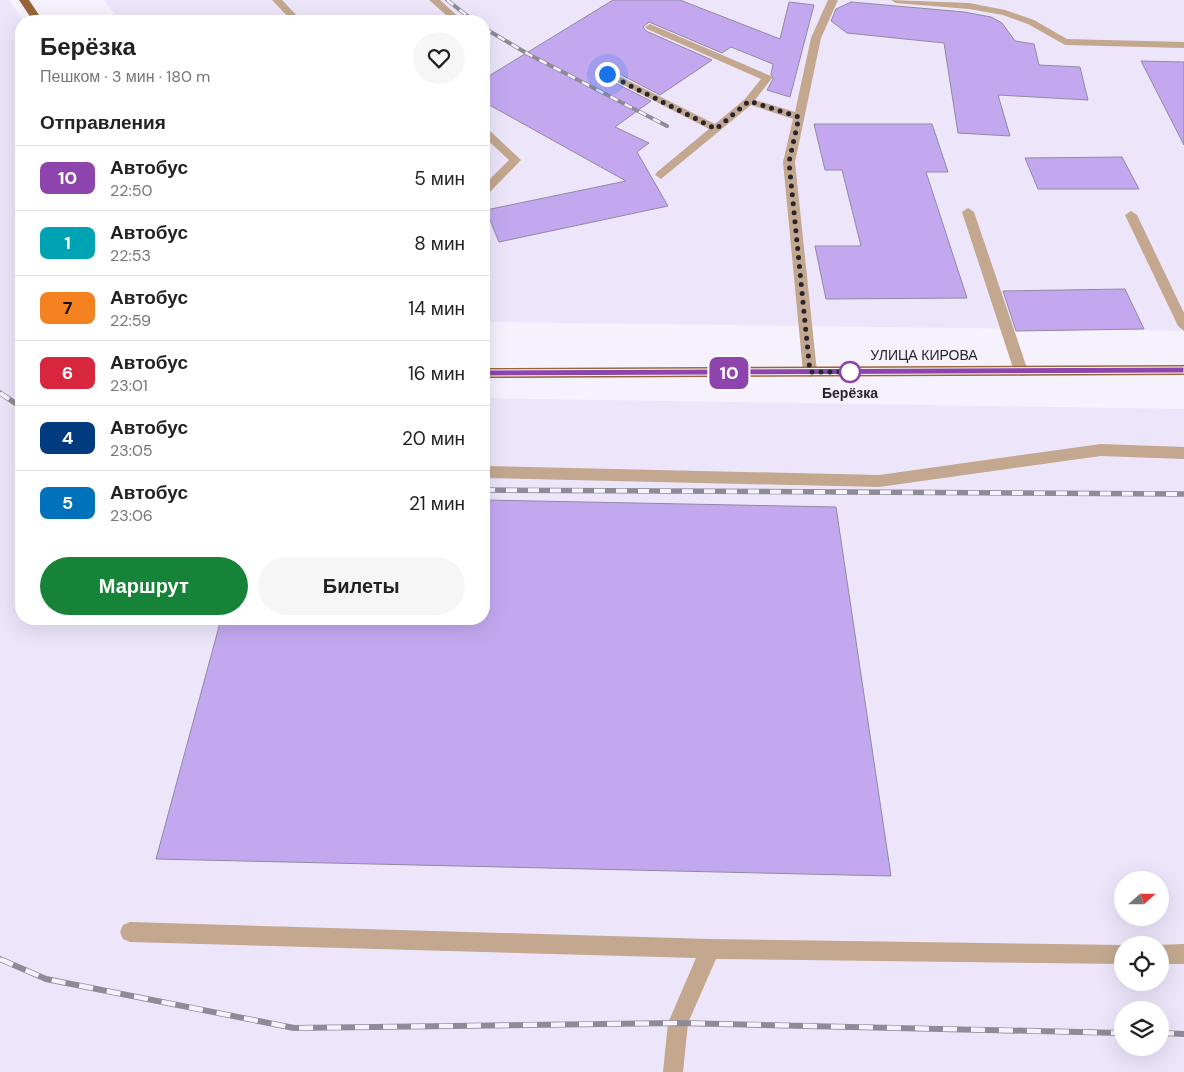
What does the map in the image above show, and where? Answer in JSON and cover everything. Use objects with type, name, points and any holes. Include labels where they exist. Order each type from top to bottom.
[{"type":"main road","points":[[24,0],[34,15]]},
{"type":"main road","name":"УЛИЦА КИРОВА","points":[[490,373],[1184,370]]},
{"type":"lane","points":[[277,0],[291,15]]},
{"type":"lane","points":[[434,0],[451,15]]},
{"type":"lane","points":[[810,372],[789,162],[816,38],[833,0]]},
{"type":"lane","points":[[896,0],[970,6],[1006,13],[1031,22],[1065,42],[1184,45]]},
{"type":"lane","points":[[650,27],[767,78],[749,101],[661,175]]},
{"type":"lane","points":[[607,74],[716,129]]},
{"type":"lane","points":[[749,101],[799,117]]},
{"type":"lane","points":[[490,137],[515,160],[490,185]]},
{"type":"lane","points":[[968,212],[1021,371]]},
{"type":"lane","points":[[1132,215],[1184,326]]},
{"type":"lane","points":[[490,472],[879,481],[1101,450],[1184,453]]},
{"type":"lane","points":[[130,932],[710,949],[1114,954]]},
{"type":"lane","points":[[673,1072],[678,1023],[710,949]]},
{"type":"lane","points":[[1169,954],[1184,954]]},
{"type":"shaded area","points":[[0,0],[9,0],[20,15],[15,15],[15,625],[490,625],[490,398],[1184,409],[1184,1072],[0,1072]]},
{"type":"shaded area","points":[[104,0],[1184,0],[1184,331],[490,322],[490,15],[115,15]]},
{"type":"building","points":[[613,0],[680,0],[780,39],[789,2],[814,5],[790,97],[767,90],[773,79],[771,74],[773,64],[731,47],[722,53],[649,22],[643,27],[646,31],[712,60],[660,95],[612,70],[600,73],[601,76],[651,101],[615,127],[649,143],[637,152],[668,206],[499,242],[490,220],[490,209],[626,181],[490,105],[490,75]]},
{"type":"building","points":[[851,2],[964,12],[991,17],[1002,23],[1015,41],[1034,44],[1039,65],[1080,67],[1088,100],[998,95],[1010,136],[958,133],[944,43],[847,33],[831,21],[836,9]]},
{"type":"building","points":[[1141,61],[1184,62],[1184,145]]},
{"type":"building","points":[[814,124],[932,124],[948,172],[926,172],[967,298],[826,299],[815,246],[861,246],[842,170],[825,170]]},
{"type":"building","points":[[1122,157],[1139,189],[1038,189],[1025,158]]},
{"type":"building","points":[[1125,289],[1144,329],[1016,331],[1003,291]]},
{"type":"building","points":[[490,500],[836,507],[891,876],[156,859],[219,625],[490,625]]},
{"type":"railway","points":[[447,0],[466,15]]},
{"type":"railway","points":[[490,32],[528,54],[667,126]]},
{"type":"railway","points":[[0,393],[15,403]]},
{"type":"railway","points":[[490,490],[1184,494]]},
{"type":"railway","points":[[0,959],[46,979],[294,1028],[678,1023],[1114,1033]]},
{"type":"railway","points":[[1169,1033],[1184,1034]]},
{"type":"bus line","name":"10","points":[[490,373],[1184,370]]},
{"type":"place","name":"Берёзка","points":[[850,372]]},
{"type":"route","points":[[607,74],[716,129],[749,101],[799,117],[789,162],[810,372],[850,372]]}]
